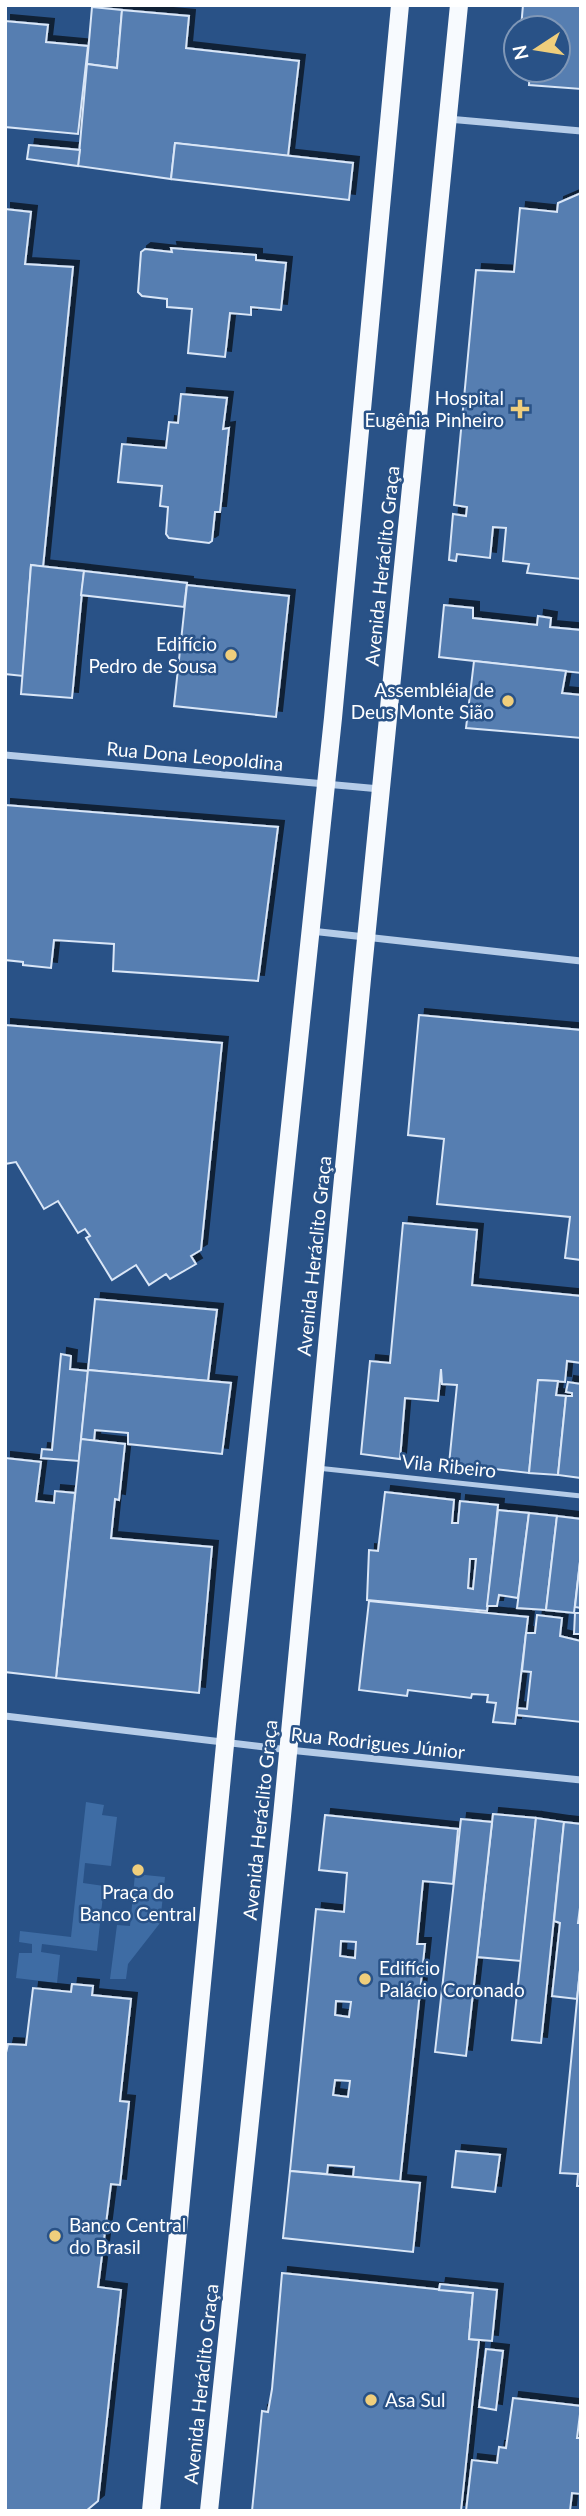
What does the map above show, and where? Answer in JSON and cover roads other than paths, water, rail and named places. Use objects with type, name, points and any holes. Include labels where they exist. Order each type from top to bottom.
[{"type":"main road","name":"Avenida Heráclito Graça","points":[[151,2511],[226,1743],[312,931],[400,5]]},
{"type":"main road","name":"Avenida Heráclito Graça","points":[[209,2511],[289,1750],[314,1468],[458,5]]},
{"type":"street","points":[[447,119],[581,131]]},
{"type":"street","name":"Rua Dona Leopoldina","points":[[5,755],[381,789]]},
{"type":"street","points":[[312,931],[581,961]]},
{"type":"street","name":"Rua Rodrigues Júnior","points":[[5,1716],[226,1743],[581,1780]]},
{"type":"lane","name":"Vila Ribeiro","points":[[314,1468],[581,1496]]},
{"type":"place","name":"Hospital Eugênia Pinheiro","points":[[520,409]]},
{"type":"place","name":"Edifício Pedro de Sousa","points":[[231,655]]},
{"type":"place","name":"Assembléia de Deus Monte Sião","points":[[508,701]]},
{"type":"place","name":"Praça do Banco Central","points":[[138,1870]]},
{"type":"place","name":"Edifício Palácio Coronado","points":[[365,1979]]},
{"type":"place","name":"Banco Central do Brasil","points":[[55,2236]]},
{"type":"place","name":"Asa Sul","points":[[371,2400]]}]
